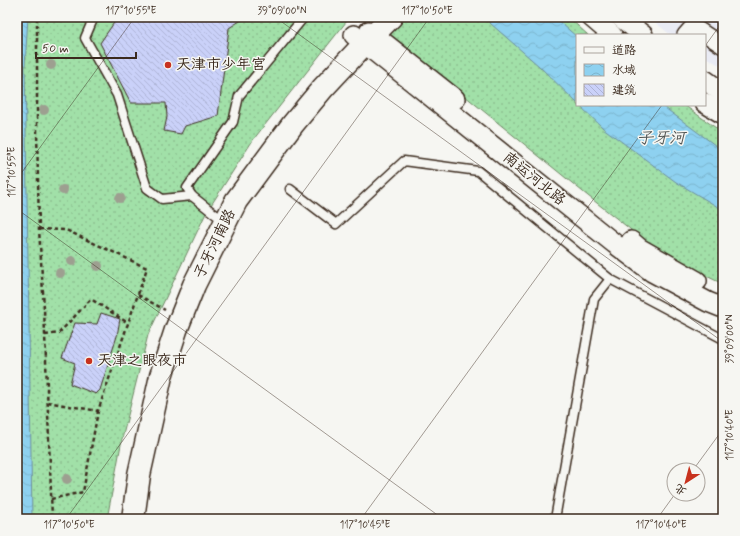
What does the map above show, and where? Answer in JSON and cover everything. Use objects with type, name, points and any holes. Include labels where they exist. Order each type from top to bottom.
[{"type":"main road","name":"子牙河南路","points":[[120,519],[126,476],[142,398],[170,313],[199,245],[240,174],[286,114],[365,31],[391,17]]},
{"type":"main road","name":"子牙河南路","points":[[133,519],[139,475],[161,376],[176,330],[194,286],[236,200],[365,31]]},
{"type":"street","points":[[591,17],[611,34]]},
{"type":"street","points":[[620,17],[642,34]]},
{"type":"street","points":[[693,26],[705,34]]},
{"type":"street","name":"南运河北路","points":[[365,31],[639,248],[723,295]]},
{"type":"street","name":"南运河北路","points":[[365,31],[609,240],[652,272],[708,302],[723,308]]},
{"type":"street","points":[[706,35],[723,46]]},
{"type":"street","points":[[706,81],[723,93]]},
{"type":"street","points":[[706,104],[723,114]]},
{"type":"lane","points":[[94,17],[85,38],[117,95],[147,188],[162,199],[192,196]]},
{"type":"lane","points":[[216,215],[192,196],[187,188],[233,122],[239,96],[304,17]]},
{"type":"lane","points":[[290,189],[336,224],[404,161],[478,171],[610,279],[723,339]]},
{"type":"lane","points":[[555,519],[594,299],[610,279]]},
{"type":"path","points":[[38,17],[37,131],[39,229],[52,519]]},
{"type":"path","points":[[39,229],[66,230],[147,268],[98,411],[83,492],[51,499]]},
{"type":"path","points":[[138,295],[170,313]]},
{"type":"path","points":[[44,335],[60,333],[91,299],[128,324]]},
{"type":"path","points":[[47,402],[98,411]]},
{"type":"shaded area","points":[[648,17],[723,17],[723,67],[706,58],[706,34],[670,34]]},
{"type":"green space","points":[[17,17],[350,17],[253,140],[206,213],[148,335],[122,439],[107,519],[17,519]]},
{"type":"green space","points":[[406,17],[568,17],[587,34],[576,34],[576,106],[685,106],[723,133],[723,284],[663,255],[390,35]]},
{"type":"water","points":[[17,17],[28,17],[25,66],[32,519],[17,519]]},
{"type":"water","points":[[483,17],[554,17],[576,36],[576,102],[539,66]]},
{"type":"water","name":"子牙河","points":[[580,106],[662,106],[723,151],[723,210],[676,182],[603,128]]},
{"type":"building","name":"天津市少年宫","points":[[118,17],[246,17],[229,28],[218,116],[185,126],[181,134],[164,131],[167,117],[166,103],[131,103],[100,43]]},
{"type":"building","points":[[101,313],[120,319],[117,336],[100,390],[96,394],[70,384],[75,363],[62,358],[75,323],[97,324]]},
{"type":"place","name":"天津市少年宫","points":[[168,65]]},
{"type":"place","name":"天津之眼夜市","points":[[89,361]]}]
